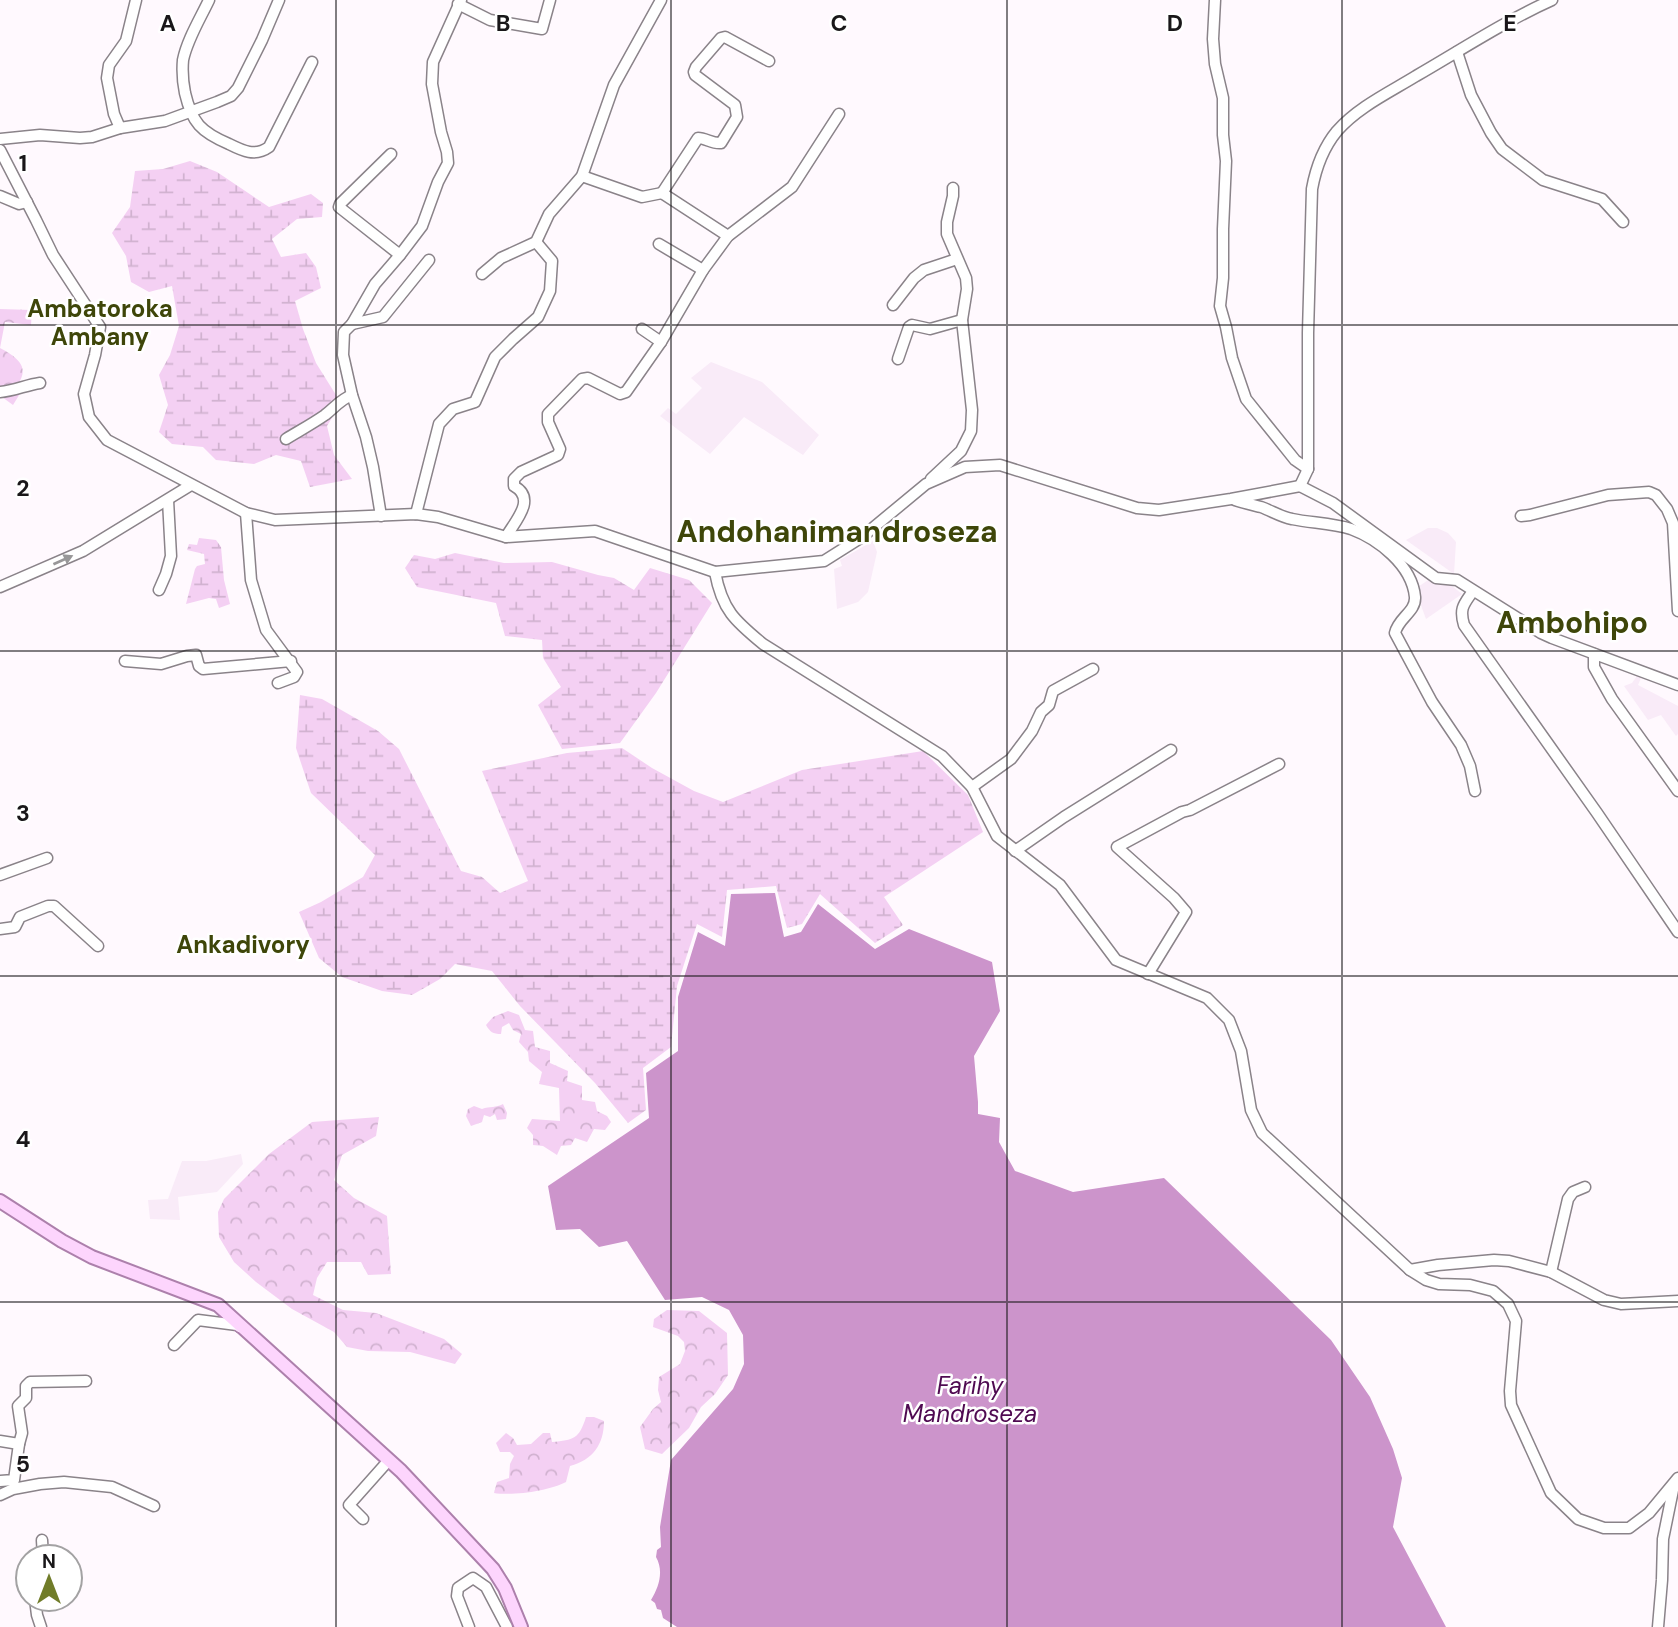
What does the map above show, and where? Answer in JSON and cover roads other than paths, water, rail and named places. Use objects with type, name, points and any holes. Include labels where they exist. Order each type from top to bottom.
[{"type":"main road","points":[[0,1201],[92,1257],[218,1305],[389,1460],[493,1569],[505,1588],[521,1627]]},
{"type":"street","points":[[120,128],[114,114],[107,78],[109,65],[126,41],[136,0]]},
{"type":"street","points":[[209,0],[183,60],[183,83],[190,113],[199,126],[212,137],[245,152],[251,153],[269,147],[312,62]]},
{"type":"street","points":[[0,139],[40,135],[92,137],[120,128],[165,121],[231,96],[238,88],[279,0]]},
{"type":"street","points":[[381,516],[366,437],[352,395],[343,355],[344,332],[352,324],[375,284],[422,226],[448,163],[432,84],[433,62],[460,2],[490,20],[542,29],[550,0]]},
{"type":"street","points":[[482,274],[501,258],[536,242],[550,214],[582,176],[614,85],[661,0]]},
{"type":"street","points":[[1215,0],[1214,64],[1223,98],[1226,161],[1220,306],[1232,358],[1246,399],[1295,460],[1308,469]]},
{"type":"street","points":[[1300,486],[1308,469],[1312,189],[1321,155],[1347,120],[1371,103],[1529,10],[1552,0]]},
{"type":"street","points":[[662,194],[698,138],[715,144],[721,143],[737,117],[735,105],[695,75],[696,67],[721,38],[725,37],[769,61]]},
{"type":"street","points":[[1457,52],[1471,95],[1502,149],[1543,180],[1602,199],[1623,222]]},
{"type":"street","points":[[506,537],[525,503],[522,490],[514,486],[514,478],[521,472],[558,456],[560,449],[548,422],[548,414],[582,379],[588,378],[620,394],[626,392],[662,342],[703,270],[728,236],[792,187],[839,114]]},
{"type":"street","points":[[0,150],[52,255],[100,327],[84,394],[89,416],[107,440],[246,513],[275,520],[416,514],[438,517],[506,537],[595,531],[715,572],[824,561],[862,537],[961,451],[971,431],[972,410],[961,320],[967,289],[966,278],[947,234],[953,188]]},
{"type":"street","points":[[391,154],[339,207],[400,255]]},
{"type":"street","points":[[582,176],[642,197],[662,194],[728,236]]},
{"type":"street","points":[[0,196],[19,204],[27,202]]},
{"type":"street","points":[[416,514],[439,424],[453,409],[475,402],[495,356],[538,317],[550,291],[552,261],[536,242]]},
{"type":"street","points":[[659,244],[703,270]]},
{"type":"street","points":[[893,305],[923,270],[957,259]]},
{"type":"street","points":[[352,324],[383,317],[429,260]]},
{"type":"street","points":[[898,359],[912,325],[930,329],[961,320]]},
{"type":"street","points":[[642,329],[662,342]]},
{"type":"street","points":[[0,392],[40,383]]},
{"type":"street","points":[[286,439],[325,415],[343,398],[352,395]]},
{"type":"street","points":[[926,484],[965,467],[1000,464],[1137,508],[1159,510],[1300,486],[1333,503],[1436,578],[1457,580],[1541,633],[1678,685]]},
{"type":"street","points":[[0,587],[83,551],[191,485]]},
{"type":"street","points":[[1521,516],[1608,495],[1649,492],[1656,495],[1667,509],[1673,523],[1678,611]]},
{"type":"street","points":[[1231,499],[1289,518],[1348,528],[1380,544],[1404,567],[1413,587],[1415,603],[1396,625],[1395,633],[1432,702],[1461,745],[1471,766],[1475,791]]},
{"type":"street","points":[[159,590],[171,556],[167,500]]},
{"type":"street","points":[[246,513],[251,580],[266,630],[298,671],[278,683]]},
{"type":"street","points":[[715,572],[718,591],[727,610],[742,627],[763,644],[942,756],[972,787],[997,836],[1060,885],[1116,960],[1207,998],[1229,1020],[1241,1051],[1251,1110],[1262,1133],[1410,1270],[1439,1284],[1470,1285],[1493,1291],[1508,1304],[1516,1321],[1511,1405],[1550,1493],[1578,1519],[1604,1528],[1629,1528],[1649,1513],[1677,1479]]},
{"type":"street","points":[[1473,591],[1462,606],[1464,625],[1678,932]]},
{"type":"street","points":[[1594,654],[1594,667],[1612,699],[1678,791]]},
{"type":"street","points":[[125,661],[161,664],[196,655],[199,666],[203,669],[291,661]]},
{"type":"street","points":[[972,787],[1011,759],[1041,712],[1049,705],[1053,691],[1093,669]]},
{"type":"street","points":[[1015,851],[1171,750]]},
{"type":"street","points":[[1148,974],[1186,912],[1117,847],[1279,764]]},
{"type":"street","points":[[0,875],[47,858]]},
{"type":"street","points":[[0,929],[15,927],[18,918],[54,906],[98,946]]},
{"type":"street","points":[[1551,1272],[1568,1199],[1573,1192],[1585,1187]]},
{"type":"street","points":[[1410,1270],[1425,1266],[1509,1261],[1551,1272],[1604,1300],[1620,1304],[1678,1301]]},
{"type":"street","points":[[174,1345],[198,1320],[237,1325],[271,1351]]},
{"type":"street","points":[[0,1481],[14,1480],[22,1433],[18,1406],[26,1398],[26,1386],[30,1382],[86,1381]]},
{"type":"street","points":[[0,1441],[19,1444]]},
{"type":"street","points":[[363,1519],[349,1505],[389,1460]]},
{"type":"street","points":[[1658,1627],[1663,1539],[1677,1479]]},
{"type":"street","points":[[0,1495],[13,1489],[64,1482],[113,1487],[154,1506]]},
{"type":"street","points":[[469,1627],[457,1596],[458,1588],[473,1578],[486,1587],[507,1627]]},
{"type":"water","name":"Farihy Mandroseza","points":[[775,893],[784,937],[801,932],[818,904],[875,949],[909,929],[992,962],[1000,1011],[974,1056],[978,1114],[1000,1118],[999,1142],[1015,1171],[1073,1192],[1164,1178],[1331,1340],[1370,1397],[1393,1449],[1402,1478],[1393,1527],[1446,1627],[677,1627],[663,1618],[661,1610],[657,1609],[651,1600],[660,1579],[656,1557],[657,1550],[661,1547],[660,1527],[671,1460],[733,1389],[744,1364],[743,1335],[729,1310],[702,1297],[665,1300],[627,1241],[599,1247],[580,1229],[556,1230],[548,1186],[649,1118],[646,1073],[678,1051],[678,997],[698,932],[725,946],[731,894]]},
{"type":"district","name":"Ambatoroka Ambany","points":[[100,322]]},
{"type":"district","name":"Andohanimandroseza","points":[[837,531]]},
{"type":"district","name":"Ambohipo","points":[[1572,622]]},
{"type":"district","name":"Ankadivory","points":[[243,944]]}]
